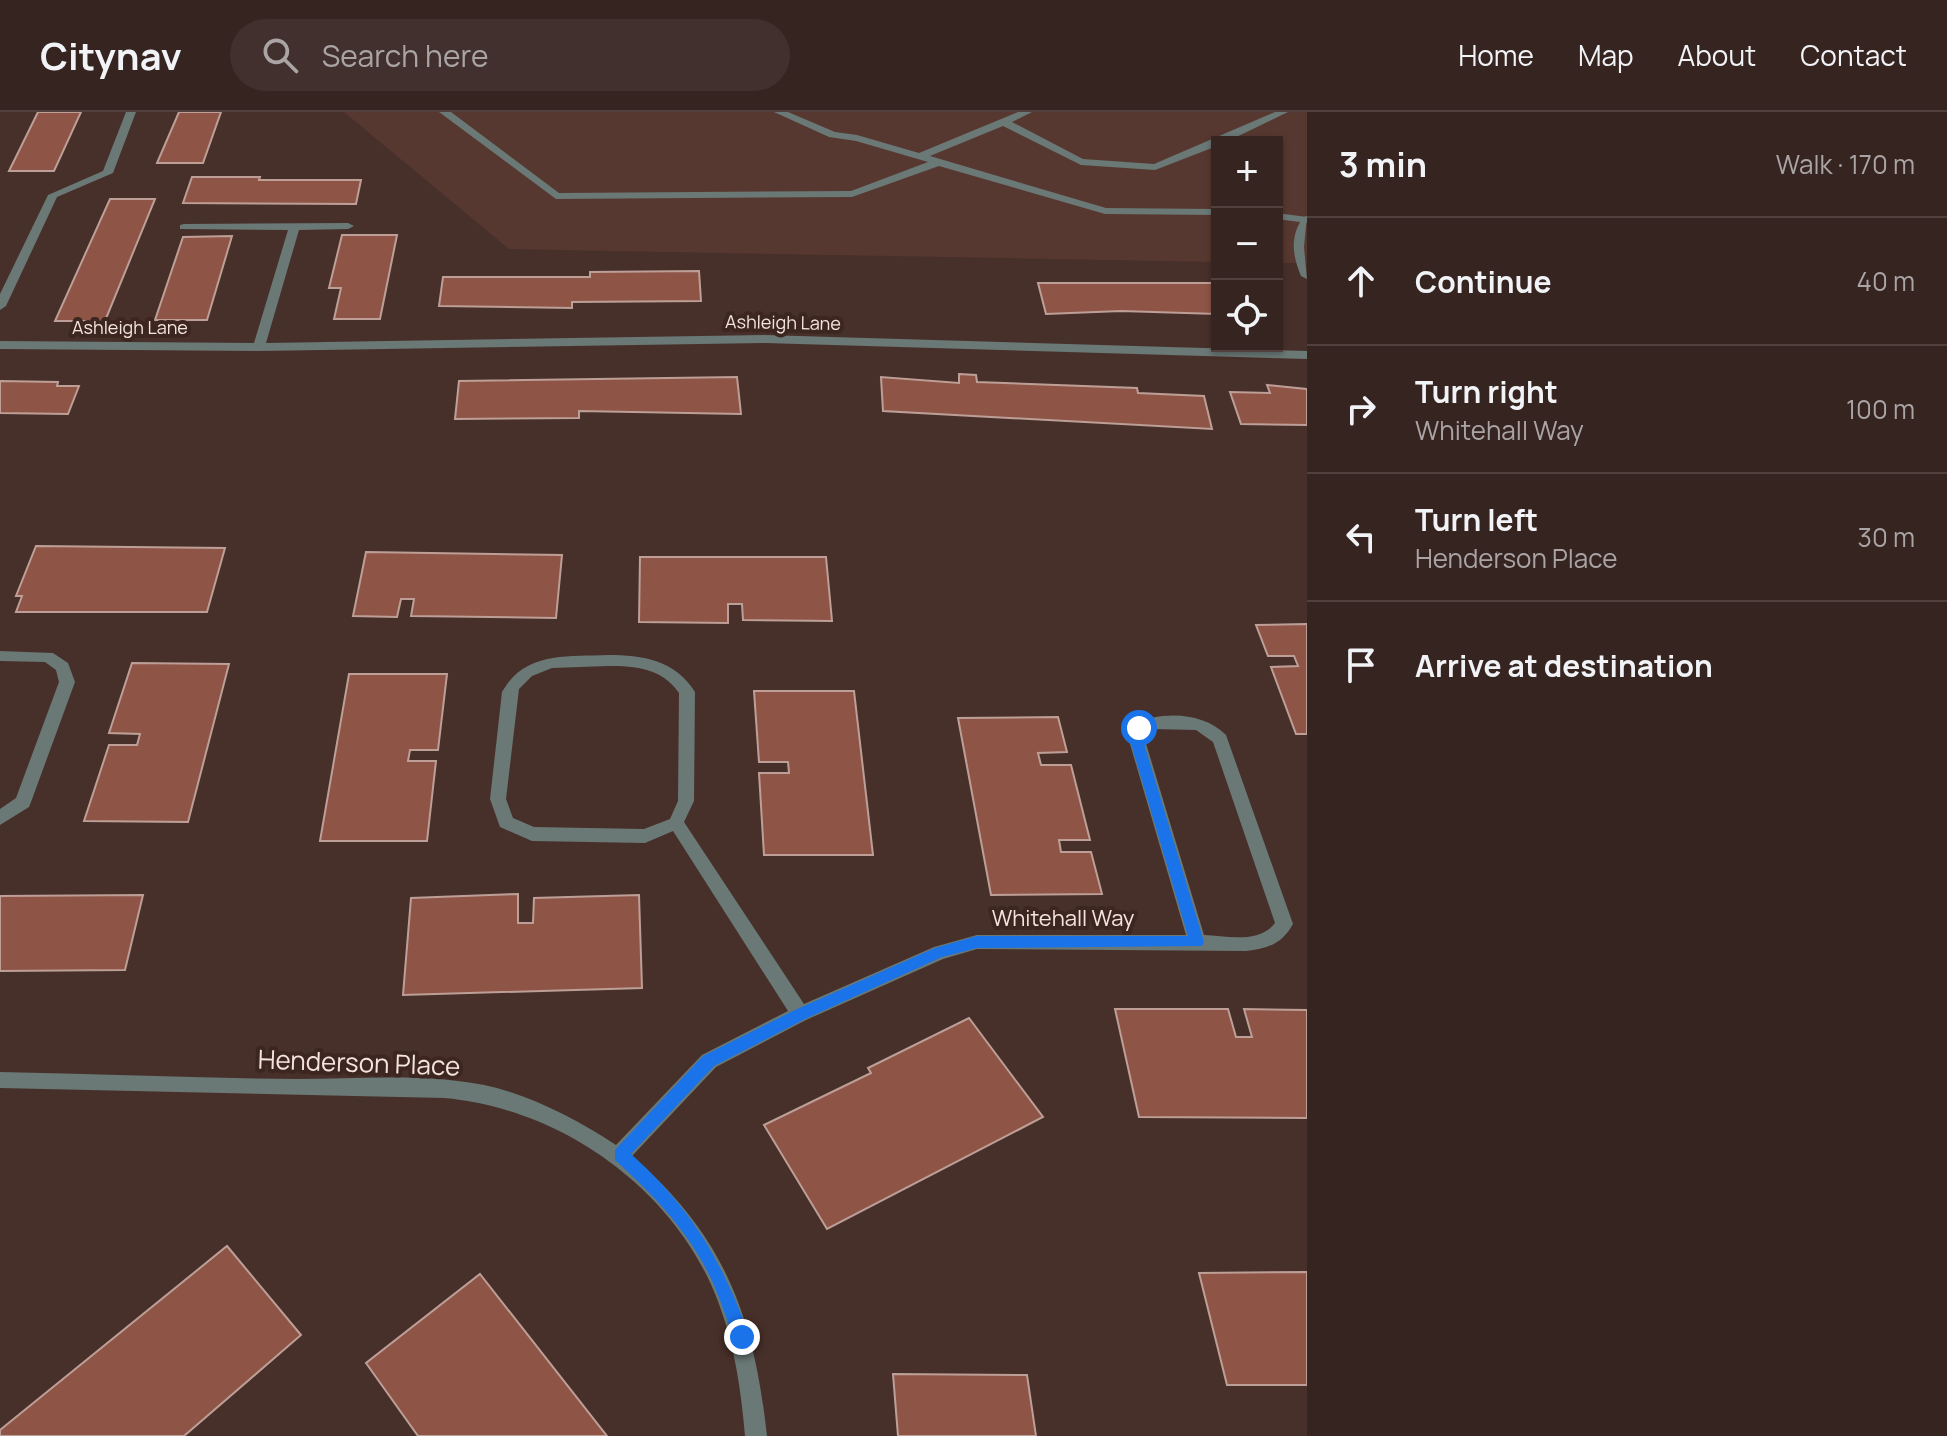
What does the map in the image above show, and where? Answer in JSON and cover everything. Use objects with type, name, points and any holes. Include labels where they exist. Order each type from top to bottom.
[{"type":"street","points":[[0,306],[53,195],[108,173],[131,112]]},
{"type":"street","points":[[444,112],[556,196],[852,194],[939,162]]},
{"type":"street","points":[[779,112],[833,135],[921,156],[1105,211],[1211,212]]},
{"type":"street","points":[[921,156],[1027,112]]},
{"type":"street","points":[[1230,136],[1283,112]]},
{"type":"street","points":[[1004,122],[1081,162],[1155,167],[1211,144]]},
{"type":"street","points":[[1283,217],[1306,219],[1299,257],[1307,276]]},
{"type":"street","points":[[184,227],[348,226]]},
{"type":"street","points":[[259,347],[294,227]]},
{"type":"street","name":"Ashleigh Lane","points":[[0,345],[259,347],[765,339],[1307,355]]},
{"type":"street","points":[[0,656],[48,657],[63,667],[67,682],[23,802],[0,818]]},
{"type":"street","points":[[552,663],[645,663],[664,667],[680,677],[687,692],[686,801],[676,823],[645,836],[532,834],[506,822],[498,799],[510,692],[518,677],[527,670],[552,663]]},
{"type":"street","name":"Whitehall Way","points":[[620,1155],[709,1061],[800,1014],[940,952],[977,942],[1197,942],[1268,942],[1279,936],[1284,924],[1220,739],[1213,731],[1197,723],[1150,723],[1139,728],[1136,737],[1197,942]]},
{"type":"street","points":[[676,823],[800,1014]]},
{"type":"street","name":"Henderson Place","points":[[0,1080],[468,1091],[547,1113],[620,1155],[661,1192],[693,1232],[720,1279],[742,1337],[756,1436]]},
{"type":"shaded area","points":[[344,112],[1307,112],[1307,263],[1283,263],[1283,136],[1211,136],[1211,262],[509,249]]},
{"type":"building","points":[[38,112],[81,112],[54,171],[9,171]]},
{"type":"building","points":[[179,112],[221,112],[203,163],[157,163]]},
{"type":"building","points":[[192,177],[361,180],[356,204],[183,203]]},
{"type":"building","points":[[110,199],[155,199],[105,321],[55,321]]},
{"type":"building","points":[[342,235],[397,235],[380,319],[334,319],[341,288],[329,288]]},
{"type":"building","points":[[232,236],[207,320],[155,320],[183,237]]},
{"type":"building","points":[[699,271],[701,301],[572,302],[572,308],[439,306],[443,277],[590,277],[590,272]]},
{"type":"building","points":[[1038,283],[1211,283],[1211,314],[1121,311],[1046,314]]},
{"type":"building","points":[[959,374],[976,375],[977,382],[1137,388],[1138,393],[1204,396],[1212,429],[883,411],[881,377],[959,383]]},
{"type":"building","points":[[737,377],[741,414],[579,411],[579,418],[455,419],[459,381]]},
{"type":"building","points":[[0,381],[58,382],[57,386],[79,386],[68,414],[0,413]]},
{"type":"building","points":[[1267,385],[1307,389],[1307,425],[1241,424],[1230,392],[1270,393]]},
{"type":"building","points":[[36,546],[225,548],[207,612],[16,612],[22,596],[16,596]]},
{"type":"building","points":[[366,552],[562,555],[556,618],[411,616],[414,599],[401,599],[397,617],[353,616]]},
{"type":"building","points":[[640,557],[826,557],[832,621],[743,620],[742,604],[728,604],[728,623],[639,622]]},
{"type":"building","points":[[1307,624],[1307,734],[1296,734],[1271,667],[1298,666],[1294,656],[1268,656],[1256,625]]},
{"type":"building","points":[[132,663],[229,664],[188,822],[84,821],[109,745],[137,745],[140,734],[109,733]]},
{"type":"building","points":[[349,674],[447,674],[438,750],[410,750],[408,761],[436,761],[427,841],[320,841]]},
{"type":"building","points":[[754,691],[854,691],[873,855],[764,855],[759,773],[789,773],[788,762],[759,762]]},
{"type":"building","points":[[1058,717],[1067,752],[1038,753],[1041,765],[1071,765],[1090,840],[1059,840],[1061,852],[1091,852],[1102,894],[991,895],[958,718]]},
{"type":"building","points":[[518,894],[518,923],[533,923],[534,898],[639,895],[642,988],[403,995],[411,898]]},
{"type":"building","points":[[143,895],[125,970],[0,971],[0,896]]},
{"type":"building","points":[[1115,1009],[1228,1009],[1236,1037],[1252,1037],[1244,1009],[1307,1010],[1307,1118],[1139,1117]]},
{"type":"building","points":[[969,1018],[1043,1117],[827,1229],[764,1125],[871,1073],[868,1068]]},
{"type":"building","points":[[227,1246],[301,1335],[184,1436],[0,1436],[0,1430]]},
{"type":"building","points":[[1307,1272],[1307,1385],[1227,1385],[1199,1273]]},
{"type":"building","points":[[480,1274],[607,1436],[418,1436],[366,1363]]},
{"type":"building","points":[[893,1374],[1027,1375],[1036,1436],[898,1436]]},
{"type":"route","points":[[742,1337],[720,1279],[693,1232],[661,1192],[620,1155],[709,1061],[800,1014],[940,952],[977,942],[1197,942],[1136,737],[1139,728]]}]
